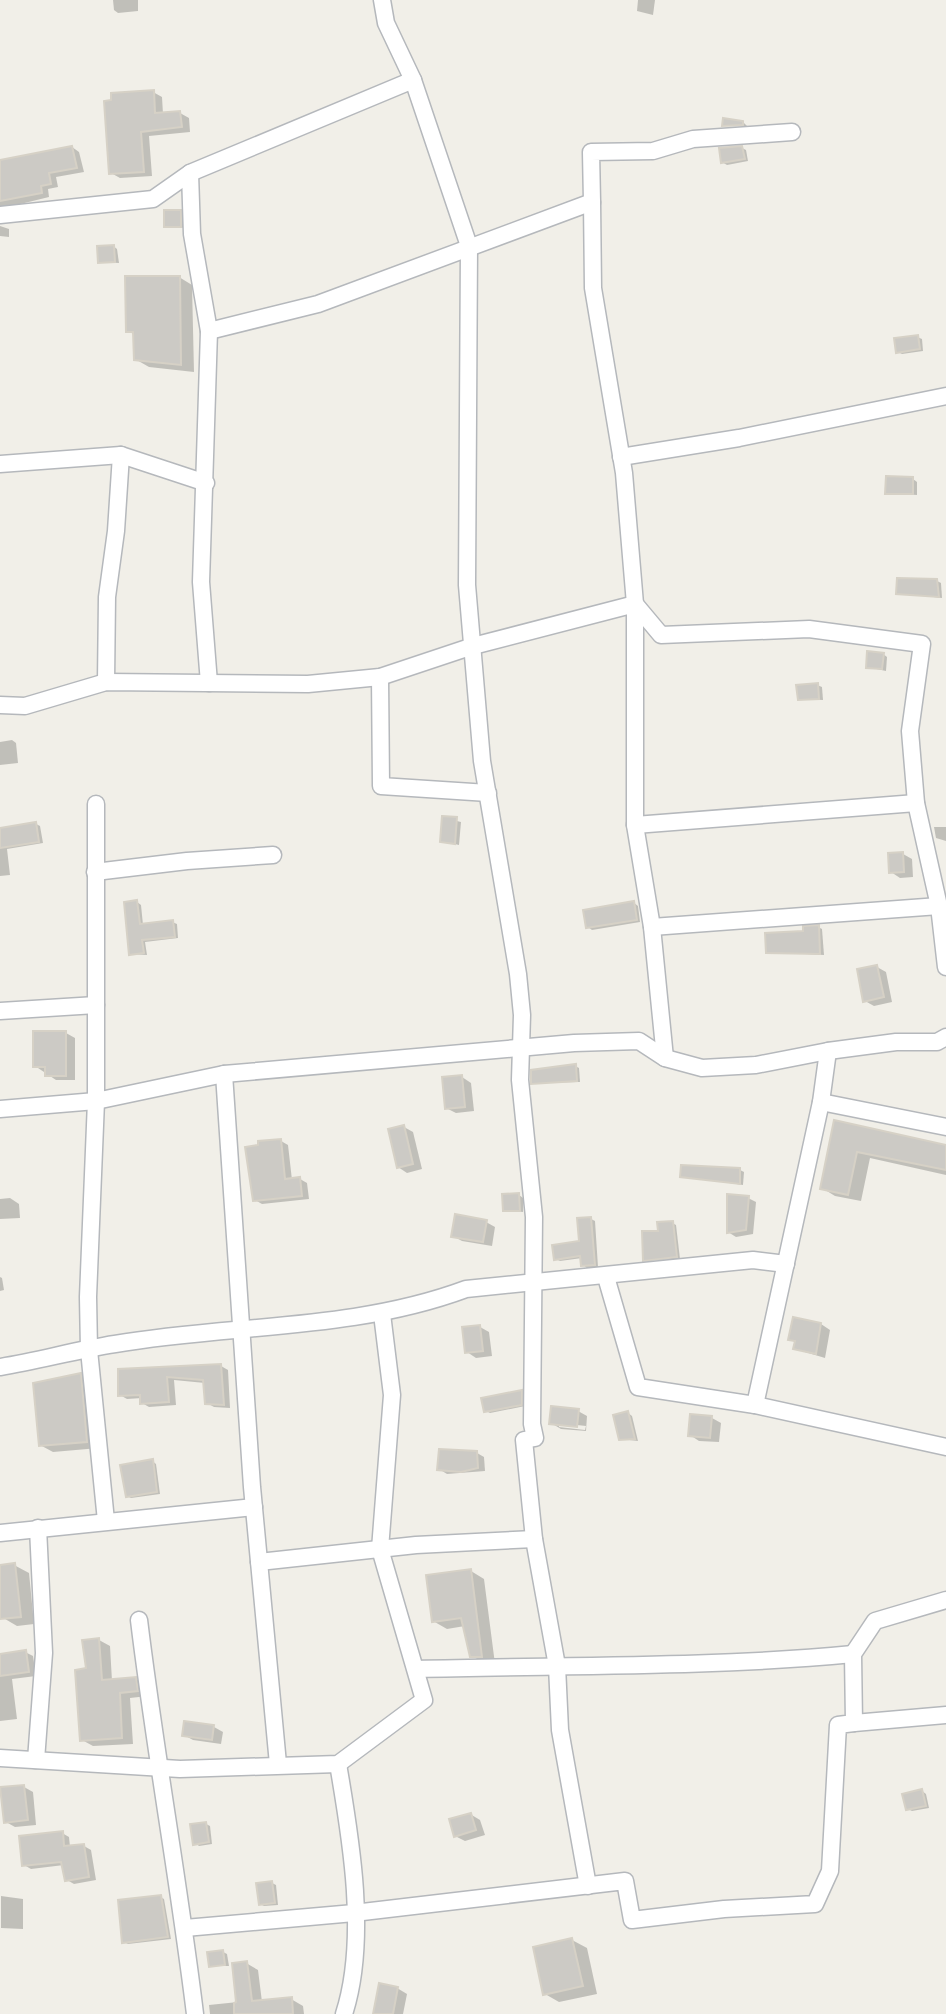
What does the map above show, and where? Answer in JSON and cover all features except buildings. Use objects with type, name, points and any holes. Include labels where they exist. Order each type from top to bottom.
[{"type":"street","points":[[382,0],[386,23],[412,80],[470,246],[467,585],[482,761],[519,974],[522,1015],[519,1048],[526,1155],[534,1217],[535,1438],[524,1440],[534,1539],[557,1665],[560,1731],[588,1886]]},
{"type":"street","points":[[0,215],[153,199],[190,173],[412,80]]},
{"type":"street","points":[[665,1058],[652,927],[635,825],[635,604],[621,457],[593,288],[591,152],[653,151],[693,139],[792,132]]},
{"type":"street","points":[[190,173],[192,234],[209,331],[201,582],[209,683]]},
{"type":"street","points":[[209,331],[318,304],[592,202]]},
{"type":"street","points":[[621,457],[739,438],[946,396]]},
{"type":"street","points":[[0,464],[121,455],[206,482]]},
{"type":"street","points":[[106,682],[107,597],[116,531],[121,455]]},
{"type":"street","points":[[0,705],[25,706],[106,682],[308,684],[380,677],[473,646],[635,604]]},
{"type":"street","points":[[635,604],[661,635],[809,629],[922,644],[911,731],[916,803],[939,906],[946,967]]},
{"type":"street","points":[[380,677],[381,786],[488,793]]},
{"type":"street","points":[[635,825],[916,803]]},
{"type":"street","points":[[96,804],[96,1101],[88,1297],[89,1350],[106,1521]]},
{"type":"street","points":[[95,872],[187,860],[273,855]]},
{"type":"street","points":[[652,927],[939,906]]},
{"type":"street","points":[[0,1011],[96,1005]]},
{"type":"street","points":[[0,1109],[96,1101],[224,1074],[519,1048],[639,1041],[665,1058],[702,1068],[756,1065],[828,1051],[937,1042],[946,1037]]},
{"type":"street","points":[[755,1405],[821,1101],[828,1051]]},
{"type":"street","points":[[224,1074],[254,1507],[278,1764]]},
{"type":"street","points":[[821,1101],[946,1127]]},
{"type":"street","points":[[0,1367],[114,1344],[382,1314],[429,1303],[466,1289],[606,1277],[753,1260],[786,1264]]},
{"type":"street","points":[[606,1277],[638,1387],[755,1405],[946,1447]]},
{"type":"street","points":[[0,1758],[180,1769],[338,1764],[424,1700],[380,1549],[392,1395],[382,1314]]},
{"type":"street","points":[[0,1533],[254,1507]]},
{"type":"street","points":[[36,1759],[44,1653],[38,1528]]},
{"type":"street","points":[[259,1562],[380,1549],[534,1539]]},
{"type":"street","points":[[854,1723],[853,1654],[875,1621],[946,1600]]},
{"type":"street","points":[[139,1620],[157,1766],[174,1852],[195,2014]]},
{"type":"street","points":[[416,1669],[557,1665],[612,1667],[791,1660],[853,1654]]},
{"type":"street","points":[[185,1928],[354,1913],[625,1881],[632,1920],[724,1909],[815,1904],[831,1871],[838,1725],[946,1715]]},
{"type":"street","points":[[338,1764],[351,1841],[356,1948],[344,2014]]}]
